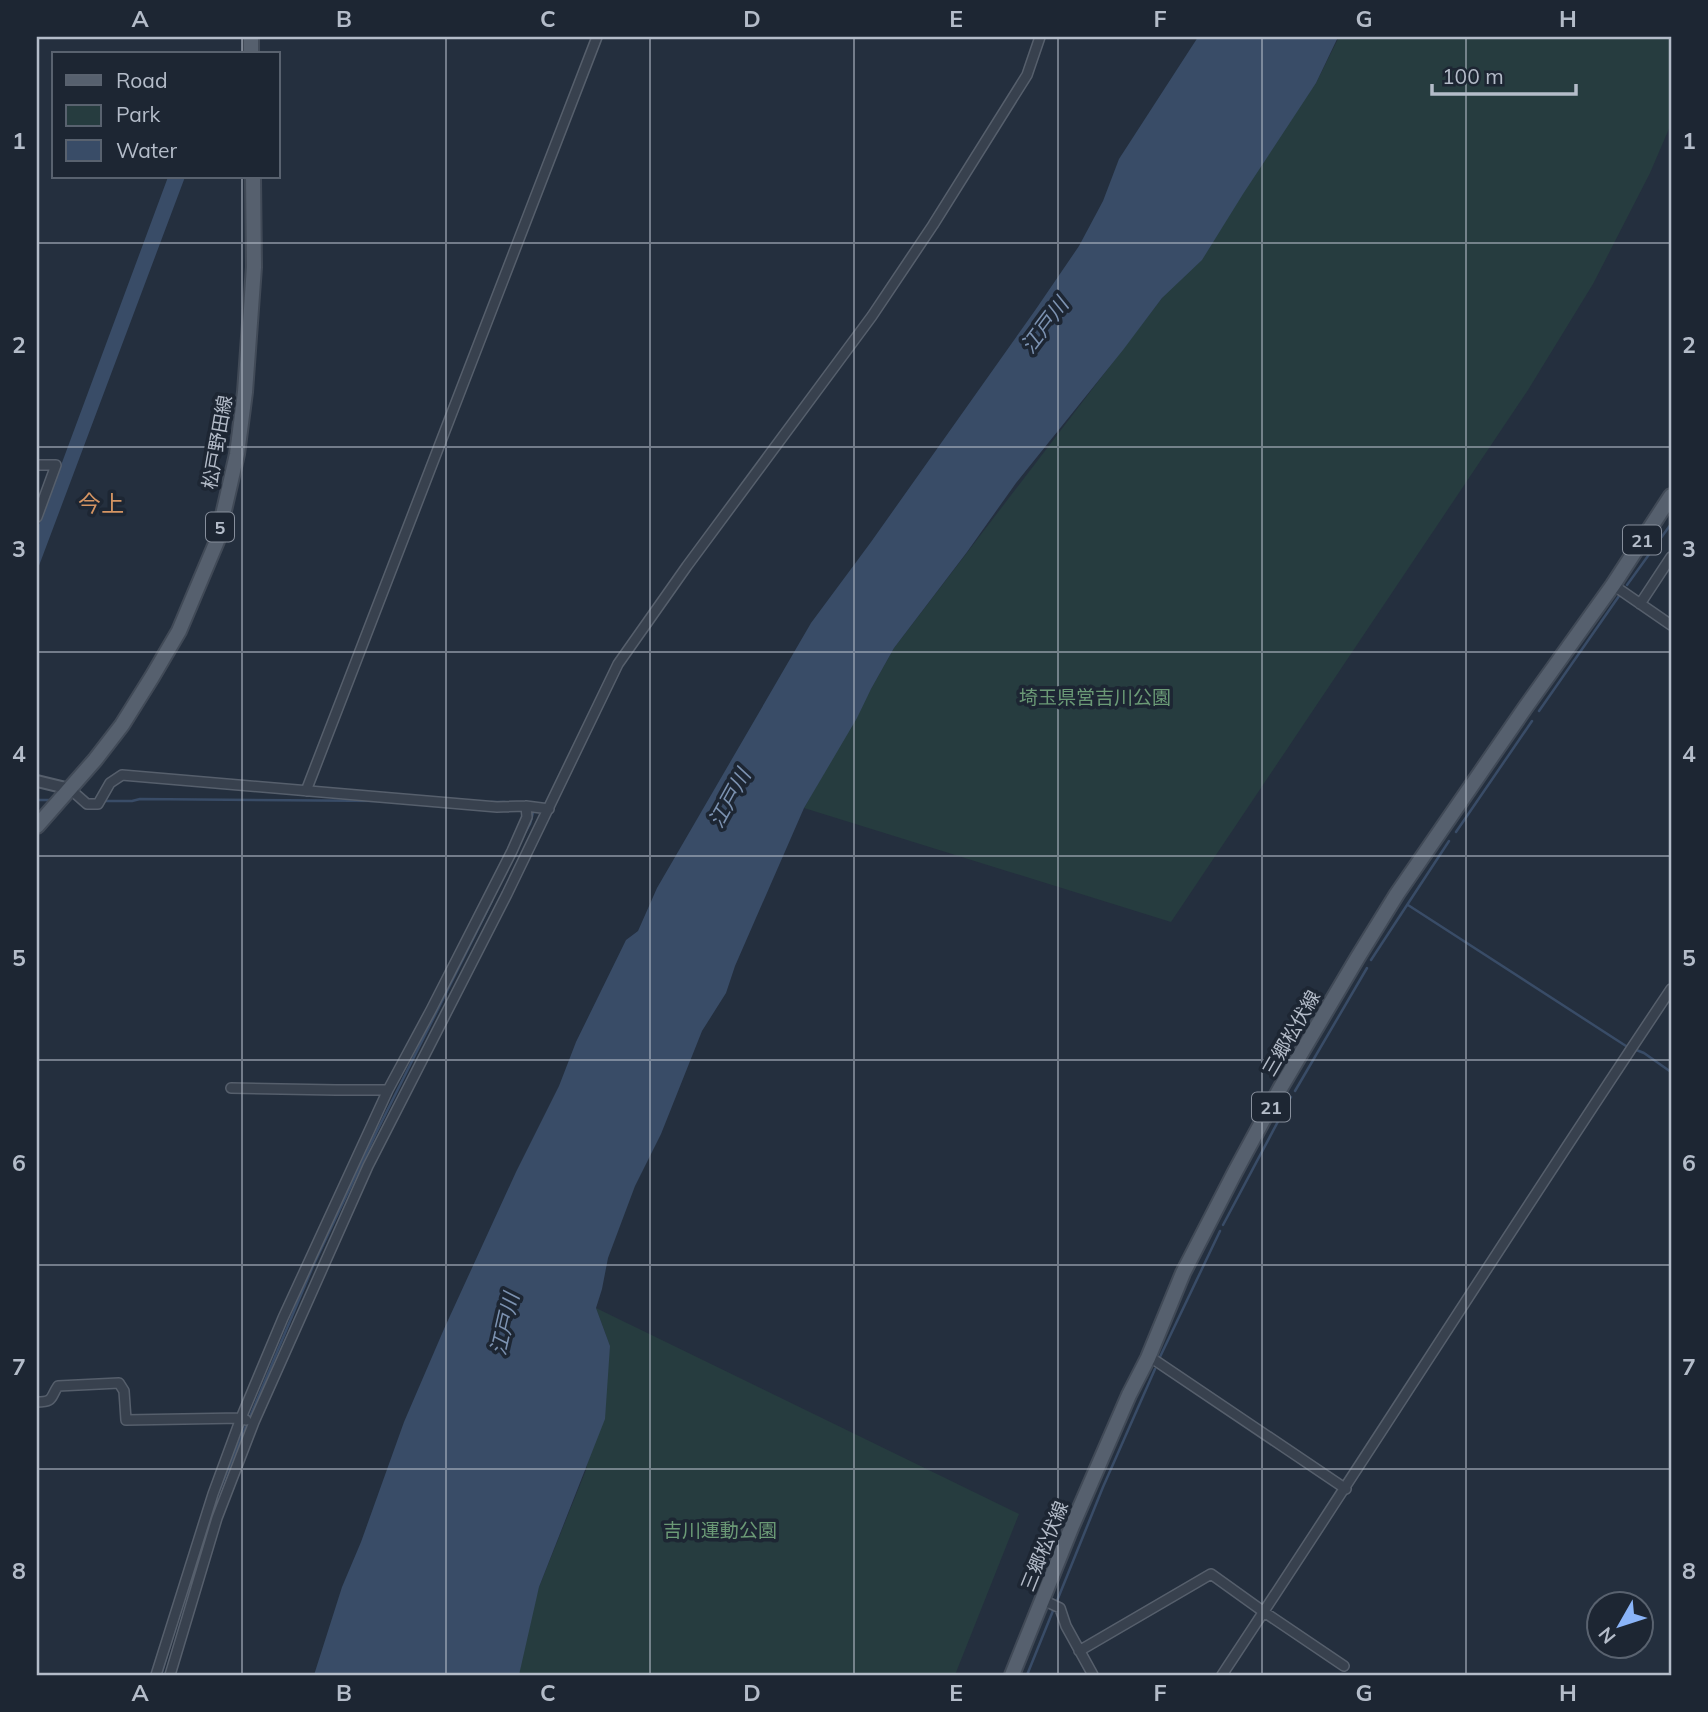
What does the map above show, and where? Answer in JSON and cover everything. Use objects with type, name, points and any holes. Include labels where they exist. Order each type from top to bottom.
[{"type":"main road","name":"松戸野田線","points":[[37,826],[122,725],[178,631],[217,541],[237,454],[245,392],[254,267],[253,178]]},
{"type":"main road","name":"三郷松伏線","points":[[1012,1675],[1046,1601],[1077,1514],[1148,1358],[1183,1273],[1281,1087],[1358,957],[1441,830],[1613,585],[1671,496]]},
{"type":"street","points":[[306,790],[597,37]]},
{"type":"street","points":[[170,1675],[218,1518],[254,1422],[368,1166],[549,809],[618,664],[872,316],[1027,75],[1040,37]]},
{"type":"street","points":[[37,465],[56,465],[37,517]]},
{"type":"street","points":[[1640,604],[1671,557]]},
{"type":"street","points":[[1613,585],[1671,625]]},
{"type":"street","points":[[37,781],[70,789],[87,804],[98,804],[110,783],[122,775],[549,809]]},
{"type":"street","points":[[156,1675],[213,1494],[283,1318],[388,1090],[512,851],[527,817],[526,806]]},
{"type":"street","points":[[1222,1675],[1671,989]]},
{"type":"street","points":[[230,1088],[388,1090]]},
{"type":"street","points":[[1148,1358],[1346,1489]]},
{"type":"street","points":[[37,1402],[47,1402],[58,1386],[119,1384],[124,1391],[126,1420],[241,1418],[254,1422]]},
{"type":"street","points":[[1079,1651],[1211,1574],[1344,1666]]},
{"type":"street","points":[[1046,1601],[1060,1608],[1066,1626],[1093,1675]]},
{"type":"green space","name":"埼玉県営吉川公園","points":[[1339,37],[1671,37],[1671,124],[1650,173],[1593,284],[1528,390],[1171,922],[804,808],[894,648],[1162,298],[1316,83]]},
{"type":"green space","name":"吉川運動公園","points":[[596,1308],[1019,1514],[955,1675],[513,1675],[539,1587],[586,1470],[610,1346]]},
{"type":"water","name":"江戸川","points":[[1198,37],[1338,37],[1316,83],[1202,260],[1162,298],[1016,483],[894,648],[804,808],[735,966],[726,993],[702,1031],[661,1134],[635,1186],[608,1258],[596,1308],[610,1346],[605,1419],[539,1587],[519,1675],[314,1675],[342,1587],[404,1422],[516,1172],[626,940],[638,931],[657,888],[811,623],[1079,246],[1103,201],[1119,159]]},
{"type":"water","points":[[168,178],[185,178],[37,571],[37,530]]},
{"type":"waterway","points":[[1627,585],[1671,524]]},
{"type":"waterway","points":[[1539,711],[1619,596]]},
{"type":"waterway","points":[[1456,832],[1532,721]]},
{"type":"waterway","points":[[37,800],[54,800]]},
{"type":"waterway","points":[[103,801],[383,801]]},
{"type":"waterway","points":[[491,802],[505,802]]},
{"type":"waterway","points":[[522,838],[530,824],[533,813],[530,810]]},
{"type":"waterway","points":[[1371,960],[1449,841]]},
{"type":"waterway","points":[[216,1498],[313,1266],[492,901]]},
{"type":"waterway","points":[[1408,905],[1626,1046],[1644,1053],[1671,1072]]},
{"type":"waterway","points":[[1295,1091],[1367,968]]},
{"type":"waterway","points":[[1223,1225],[1291,1097]]},
{"type":"waterway","points":[[1159,1359],[1220,1231]]},
{"type":"waterway","points":[[1027,1675],[1103,1487],[1155,1369]]},
{"type":"waterway","points":[[161,1675],[177,1621]]},
{"type":"district","name":"今上","points":[[101,503]]}]
